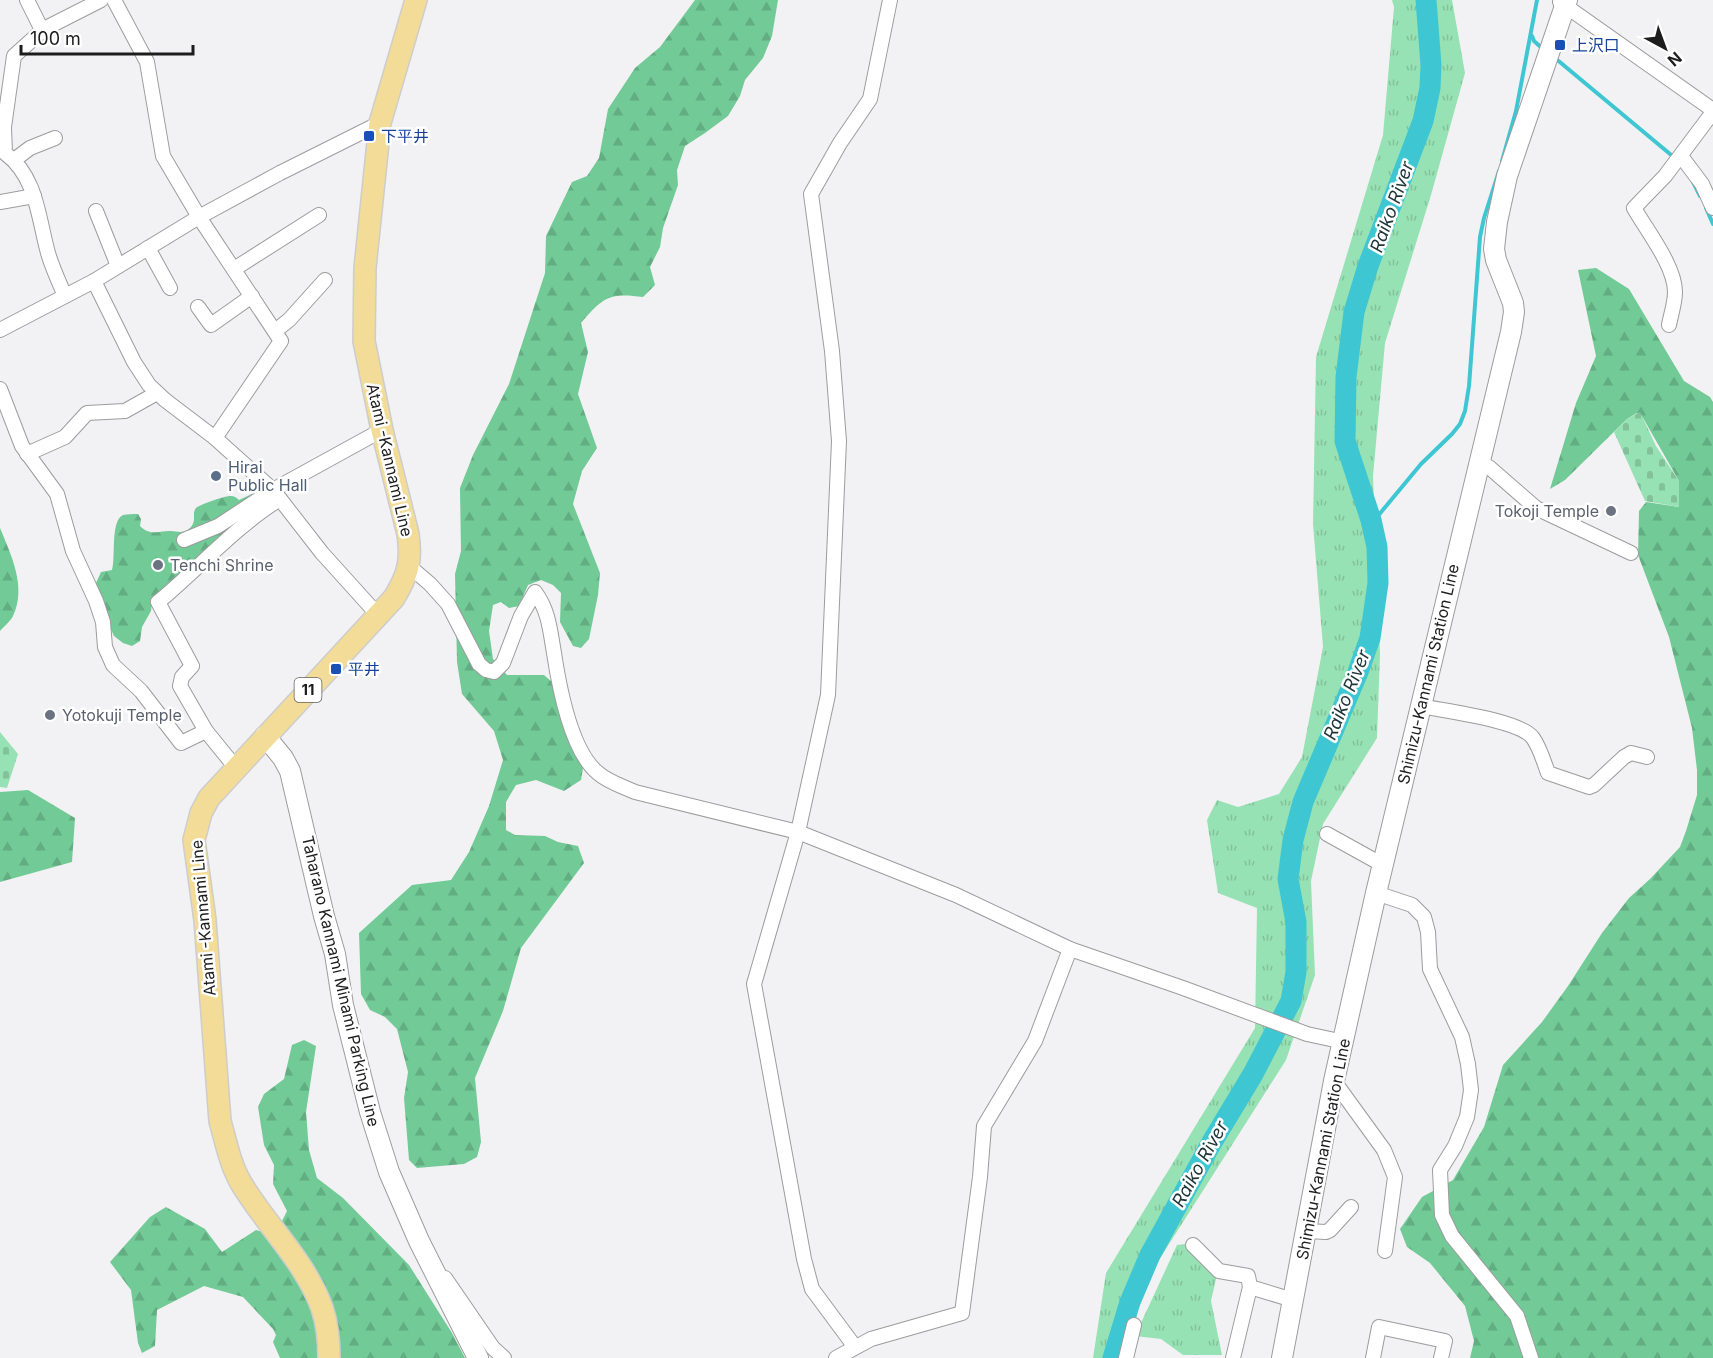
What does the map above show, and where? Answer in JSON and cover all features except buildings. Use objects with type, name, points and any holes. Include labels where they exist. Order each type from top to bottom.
[{"type":"main road","name":"Atami -Kannami Line","points":[[329,1358],[329,1344],[322,1308],[297,1262],[240,1181],[230,1157],[220,1121],[205,920],[194,840],[201,813],[209,798],[394,598],[404,581],[409,566],[408,534],[382,430],[364,341],[365,268],[380,123],[416,0]]},
{"type":"main road","name":"Shimizu-Kannami Station Line","points":[[1282,1358],[1334,1081],[1376,893],[1511,332],[1513,303],[1494,249],[1497,222],[1507,176],[1563,2]]},
{"type":"main road","name":"Taharano Kannami Minami Parking Line","points":[[265,736],[291,771],[324,916],[335,954],[343,1005],[370,1112],[389,1172],[435,1275],[478,1358]]},
{"type":"street","points":[[27,0],[42,30]]},
{"type":"street","points":[[65,296],[48,254],[29,183],[6,155],[4,127],[14,56],[42,30],[100,0]]},
{"type":"street","points":[[114,0],[147,62],[163,156],[199,217],[281,341],[215,438]]},
{"type":"street","points":[[855,1347],[812,1289],[804,1259],[754,984],[798,832],[828,695],[839,441],[832,351],[811,194],[840,143],[870,99],[890,0]]},
{"type":"street","points":[[1563,2],[1713,111],[1665,176],[1634,208],[1666,261],[1674,281],[1675,294],[1669,325]]},
{"type":"street","points":[[0,330],[94,281],[199,217],[297,163],[380,123]]},
{"type":"street","points":[[6,155],[55,138]]},
{"type":"street","points":[[1681,156],[1702,184],[1713,208]]},
{"type":"street","points":[[0,202],[34,196]]},
{"type":"street","points":[[96,211],[118,266]]},
{"type":"street","points":[[234,269],[319,215]]},
{"type":"street","points":[[148,248],[170,288]]},
{"type":"street","points":[[274,331],[289,320],[325,280]]},
{"type":"street","points":[[94,281],[134,362],[157,393],[215,438],[277,495],[322,553],[378,615]]},
{"type":"street","points":[[198,307],[211,325],[252,296]]},
{"type":"street","points":[[0,389],[6,420],[27,454],[57,494],[73,551],[103,622],[105,647],[113,665],[141,691],[181,742],[206,731]]},
{"type":"street","points":[[27,454],[65,437],[87,414],[125,411],[157,393]]},
{"type":"street","points":[[184,540],[218,526],[277,495],[382,430]]},
{"type":"street","points":[[1479,461],[1536,508],[1631,553]]},
{"type":"street","points":[[236,768],[206,731],[180,686],[182,677],[192,666],[158,602],[180,585],[277,495]]},
{"type":"street","points":[[409,566],[448,604],[479,664],[486,670],[494,672],[499,670],[503,663],[521,616],[534,592],[545,608],[555,662],[572,728],[583,755],[597,773],[610,781],[635,792],[798,832],[956,895],[1070,950],[1184,988],[1307,1034],[1344,1042]]},
{"type":"street","points":[[1421,706],[1498,721],[1524,731],[1533,739],[1548,773],[1589,787],[1631,753],[1647,757]]},
{"type":"street","points":[[1327,834],[1383,865]]},
{"type":"street","points":[[1376,893],[1412,905],[1424,917],[1428,932],[1430,969],[1462,1037],[1466,1055],[1471,1090],[1467,1117],[1455,1146],[1440,1170],[1442,1215],[1452,1236],[1517,1316],[1531,1358]]},
{"type":"street","points":[[836,1358],[871,1339],[962,1312],[980,1177],[984,1126],[1035,1041],[1070,950]]},
{"type":"street","points":[[1334,1081],[1384,1150],[1395,1177],[1385,1251]]},
{"type":"street","points":[[1306,1231],[1326,1232],[1330,1230],[1351,1207]]},
{"type":"street","points":[[1193,1245],[1220,1271],[1248,1276],[1250,1287],[1233,1358]]},
{"type":"street","points":[[435,1275],[446,1278],[486,1340],[504,1358]]},
{"type":"street","points":[[1250,1287],[1293,1300]]},
{"type":"street","points":[[1126,1358],[1134,1325]]},
{"type":"street","points":[[1373,1358],[1379,1327],[1445,1341],[1441,1358]]},
{"type":"green space","points":[[695,0],[778,0],[772,36],[763,58],[745,80],[740,96],[728,116],[685,146],[677,170],[678,185],[663,228],[660,247],[650,267],[655,285],[643,297],[622,295],[601,302],[581,323],[588,352],[578,394],[597,448],[582,471],[573,504],[600,573],[589,639],[581,648],[573,646],[560,622],[561,593],[553,585],[541,580],[528,585],[519,606],[509,608],[501,602],[493,605],[489,631],[493,659],[507,675],[544,675],[552,682],[558,707],[583,768],[581,780],[564,791],[536,780],[516,785],[506,802],[506,830],[515,835],[545,836],[558,842],[578,846],[584,863],[521,948],[503,1011],[475,1078],[481,1142],[477,1157],[464,1164],[417,1168],[409,1160],[404,1098],[408,1072],[397,1029],[385,1017],[370,1010],[361,994],[359,933],[412,885],[451,880],[469,852],[489,806],[503,760],[494,731],[462,694],[457,662],[455,574],[461,551],[460,488],[473,455],[509,384],[545,273],[546,236],[572,182],[587,176],[599,158],[608,109],[635,68],[660,47]]},
{"type":"green space","points":[[1392,0],[1452,0],[1465,73],[1431,195],[1385,343],[1373,476],[1380,654],[1377,738],[1323,824],[1311,881],[1315,975],[1286,1060],[1143,1285],[1122,1358],[1093,1358],[1106,1273],[1255,1028],[1257,908],[1218,893],[1207,820],[1217,800],[1238,807],[1279,794],[1302,757],[1323,647],[1313,524],[1316,357],[1383,135],[1394,7]]},
{"type":"green space","points":[[1596,268],[1629,289],[1684,381],[1710,397],[1713,402],[1713,1358],[1470,1358],[1474,1341],[1465,1306],[1430,1263],[1407,1247],[1400,1229],[1422,1197],[1453,1180],[1484,1127],[1503,1065],[1542,1022],[1602,933],[1629,898],[1680,847],[1697,795],[1697,770],[1692,728],[1669,637],[1638,555],[1639,511],[1646,502],[1679,507],[1679,481],[1643,418],[1637,413],[1627,419],[1565,480],[1550,489],[1576,403],[1596,356],[1578,270]]},
{"type":"green space","points":[[1640,412],[1656,446],[1679,481],[1679,507],[1645,501],[1614,432],[1627,419]]},
{"type":"green space","points":[[254,493],[259,494],[264,500],[152,602],[151,611],[142,627],[140,641],[132,646],[114,636],[95,594],[96,583],[101,572],[112,570],[116,524],[119,519],[123,515],[138,514],[141,519],[140,526],[148,531],[180,532],[192,526],[196,508],[228,496],[239,500]]},
{"type":"green space","points":[[0,528],[16,571],[18,594],[13,616],[0,631]]},
{"type":"green space","points":[[0,732],[18,754],[7,788],[0,787]]},
{"type":"green space","points":[[28,790],[75,818],[72,862],[0,882],[0,792]]},
{"type":"green space","points":[[304,1040],[316,1046],[306,1112],[309,1150],[317,1178],[343,1198],[409,1265],[465,1358],[280,1358],[273,1342],[276,1335],[273,1329],[243,1297],[204,1286],[157,1310],[155,1346],[142,1353],[138,1343],[131,1290],[110,1262],[150,1217],[166,1207],[205,1229],[222,1252],[256,1230],[266,1233],[280,1225],[287,1211],[273,1184],[274,1165],[264,1145],[258,1107],[264,1094],[284,1079],[292,1045]]},
{"type":"green space","points":[[1185,1244],[1195,1258],[1211,1268],[1216,1279],[1211,1301],[1222,1355],[1183,1355],[1161,1339],[1135,1336],[1177,1245]]},
{"type":"waterway","name":"Raiko River","points":[[1113,1358],[1130,1302],[1150,1255],[1212,1142],[1253,1074],[1291,1001],[1296,972],[1296,922],[1288,879],[1293,840],[1303,802],[1370,638],[1378,583],[1377,547],[1371,520],[1345,441],[1346,377],[1354,312],[1368,266],[1423,121],[1430,88],[1431,65],[1426,0]]},
{"type":"waterway","points":[[1502,161],[1516,111],[1537,0]]},
{"type":"waterway","points":[[1532,36],[1544,50]]},
{"type":"waterway","points":[[1555,58],[1676,159]]},
{"type":"waterway","points":[[1371,520],[1377,517],[1421,464],[1452,434],[1460,424],[1465,411],[1469,386],[1480,237],[1499,171]]},
{"type":"waterway","points":[[1693,182],[1700,196]]},
{"type":"waterway","points":[[1706,208],[1713,224]]},
{"type":"place","name":"上沢口","points":[[1560,45]]},
{"type":"place","name":"下平井","points":[[369,136]]},
{"type":"place","name":"Hirai Public Hall","points":[[216,476]]},
{"type":"place","name":"Tokoji Temple","points":[[1611,511]]},
{"type":"place","name":"Tenchi Shrine","points":[[158,565]]},
{"type":"place","name":"平井","points":[[336,669]]},
{"type":"place","name":"Yotokuji Temple","points":[[50,715]]}]
